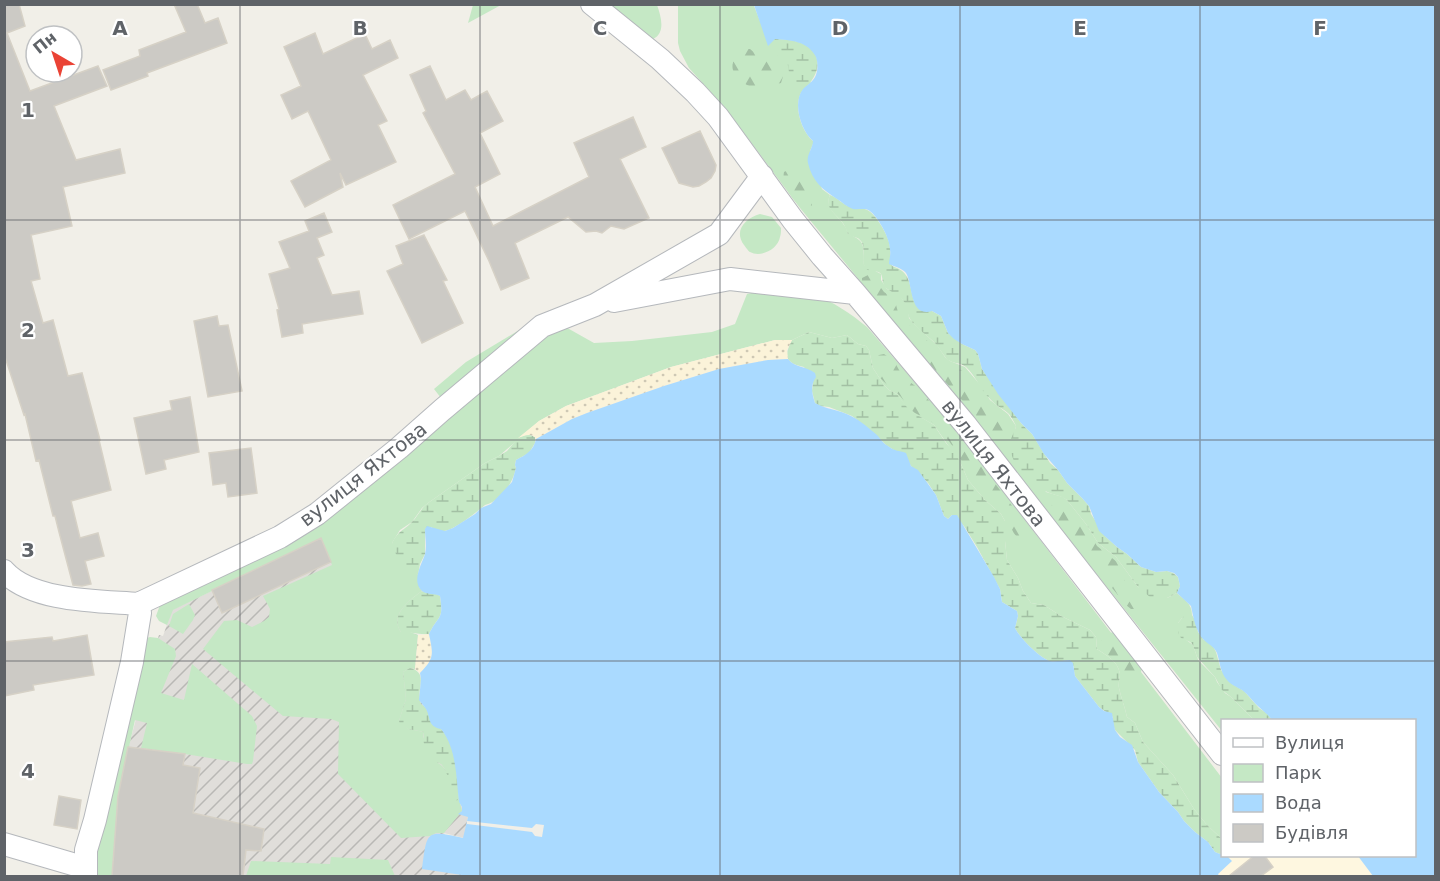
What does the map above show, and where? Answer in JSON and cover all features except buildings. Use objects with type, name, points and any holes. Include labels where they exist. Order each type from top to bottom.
[{"type":"street","name":"вулиця Яхтова","points":[[592,4],[638,40],[695,92],[718,117],[793,220],[965,424],[1221,753]]},
{"type":"street","name":"вулиця Яхтова","points":[[138,604],[280,537],[317,514],[399,448],[542,326],[595,305],[719,234],[762,176]]},
{"type":"street","points":[[595,305],[730,279],[855,293]]},
{"type":"street","points":[[4,571],[10,577],[32,589],[62,598],[138,604],[140,613],[132,662],[87,850],[86,872],[4,844]]},
{"type":"shaded area","points":[[321,538],[418,575],[419,587],[422,591],[412,598],[399,629],[418,635],[415,669],[410,668],[458,800],[468,817],[464,838],[444,833],[462,876],[112,876],[118,796],[129,745],[158,638],[159,635],[163,636],[172,610]]},
{"type":"shaded area","points":[[1228,857],[1359,857],[1373,876],[1219,876],[1218,874],[1231,861]]},
{"type":"green space","points":[[473,4],[501,5],[468,23]]},
{"type":"green space","points":[[750,4],[754,6],[762,26],[811,83],[800,96],[799,117],[805,131],[813,141],[810,151],[822,189],[830,195],[830,208],[845,226],[848,234],[863,245],[864,265],[881,274],[881,280],[887,289],[899,295],[904,301],[908,308],[909,318],[914,324],[937,345],[945,357],[965,367],[990,400],[1008,414],[1016,426],[1015,430],[1046,492],[1067,500],[1098,543],[1116,557],[1138,587],[1167,598],[1177,593],[1187,602],[1191,607],[1192,615],[1182,618],[1178,623],[1185,639],[1193,645],[1199,661],[1215,677],[1225,693],[1253,719],[1221,719],[1221,730],[971,417],[881,310],[800,208],[726,109],[689,68],[678,43],[678,5]]},
{"type":"green space","points":[[604,5],[657,5],[661,19],[660,33],[653,39]]},
{"type":"green space","points":[[775,39],[804,44],[815,54],[818,66],[813,78],[804,89],[796,83],[789,72],[787,60],[769,49],[769,44]]},
{"type":"green space","points":[[747,49],[757,53],[773,54],[785,61],[781,83],[760,89],[750,87],[741,81],[732,65],[737,52]]},
{"type":"green space","points":[[786,171],[802,176],[825,193],[825,198],[820,199],[813,196],[811,209],[806,211],[793,199],[787,189],[784,177]]},
{"type":"green space","points":[[830,195],[848,206],[867,210],[875,216],[888,239],[892,266],[906,275],[914,301],[941,316],[948,333],[962,344],[975,350],[982,369],[1021,423],[1032,434],[1050,463],[1089,506],[1091,514],[1106,537],[1141,567],[1156,572],[1173,573],[1178,577],[1180,586],[1177,593],[1162,599],[1150,597],[1138,587],[1116,557],[1098,543],[1067,500],[1039,488],[1026,478],[1013,459],[1010,442],[1016,426],[1010,416],[987,396],[966,367],[948,360],[935,343],[914,324],[903,300],[885,287],[881,274],[869,271],[865,267],[862,243],[848,234],[843,223],[829,207]]},
{"type":"green space","points":[[760,214],[772,217],[781,228],[781,234],[773,249],[754,254],[749,252],[744,245],[740,234],[743,225],[750,218]]},
{"type":"green space","points":[[868,275],[873,277],[884,292],[892,297],[899,316],[931,344],[942,360],[949,366],[964,372],[980,396],[1001,414],[1012,429],[1006,438],[1002,441],[991,435],[931,366],[862,281],[862,278]]},
{"type":"green space","points":[[765,290],[813,295],[835,304],[867,327],[957,431],[1221,777],[1221,838],[1194,809],[1173,775],[1143,742],[1135,723],[1127,717],[1119,688],[1119,669],[1111,659],[1097,649],[1096,637],[1090,630],[1044,605],[1031,603],[1007,560],[1005,521],[1001,514],[968,480],[961,464],[934,425],[908,410],[897,394],[884,385],[873,368],[866,346],[858,344],[847,335],[832,338],[809,332],[792,340],[775,340],[671,367],[566,406],[539,421],[499,456],[485,463],[428,503],[412,522],[400,530],[392,543],[418,575],[419,587],[422,591],[406,604],[397,620],[401,632],[418,635],[415,669],[410,668],[403,672],[406,699],[399,721],[408,729],[424,732],[423,737],[438,763],[448,774],[459,799],[462,811],[444,833],[401,838],[338,774],[339,722],[331,719],[283,716],[203,649],[224,621],[237,620],[252,627],[264,621],[269,617],[270,609],[263,596],[332,565],[321,538],[173,610],[167,625],[159,621],[156,616],[160,605],[238,563],[528,346],[562,325],[594,343],[712,332],[735,324],[747,294]]},
{"type":"green space","points":[[536,320],[441,398],[434,389],[466,362]]},
{"type":"green space","points":[[809,332],[832,338],[847,335],[858,344],[866,346],[873,368],[884,385],[897,394],[909,410],[934,425],[957,455],[968,480],[1005,521],[1008,532],[1005,541],[1007,560],[1031,603],[1044,605],[1090,630],[1096,637],[1097,649],[1112,659],[1119,669],[1119,688],[1127,717],[1135,723],[1143,742],[1173,775],[1194,809],[1221,838],[1221,854],[1215,852],[1159,792],[1138,762],[1135,750],[1115,730],[1113,717],[1099,707],[1075,676],[1070,660],[1046,659],[1021,637],[1015,628],[1017,611],[1002,602],[1000,589],[964,526],[952,515],[948,519],[944,516],[936,495],[928,483],[908,461],[852,416],[815,403],[812,391],[813,382],[804,367],[793,363],[788,358],[792,340]]},
{"type":"green space","points":[[884,354],[894,361],[903,377],[918,388],[956,432],[1022,519],[1027,532],[1024,538],[1016,535],[1005,514],[970,478],[960,457],[938,427],[915,413],[883,381],[877,373],[874,360]]},
{"type":"green space","points":[[525,435],[535,437],[535,443],[529,453],[516,460],[512,480],[496,500],[448,530],[441,531],[431,527],[425,529],[425,554],[418,575],[396,553],[392,543],[397,536],[426,505],[485,463],[507,451],[518,438]]},
{"type":"green space","points":[[1059,497],[1075,513],[1097,546],[1117,562],[1126,584],[1138,595],[1140,606],[1136,609],[1131,609],[1126,605],[1055,518],[1052,506],[1055,499]]},
{"type":"green space","points":[[422,591],[440,596],[439,617],[429,634],[401,632],[397,620],[399,614],[406,604]]},
{"type":"green space","points":[[189,604],[195,615],[183,634],[169,626],[173,614]]},
{"type":"green space","points":[[1192,615],[1198,632],[1213,646],[1221,670],[1232,684],[1244,691],[1271,719],[1253,719],[1222,690],[1215,677],[1197,657],[1193,645],[1181,638],[1178,633],[1178,623],[1182,618]]},
{"type":"green space","points":[[1116,632],[1142,668],[1134,678],[1125,674],[1116,662],[1101,649],[1104,636]]},
{"type":"green space","points":[[147,638],[158,638],[175,649],[176,656],[161,693],[184,700],[192,664],[252,716],[257,726],[253,761],[252,764],[247,764],[141,748],[147,723],[135,720],[118,796],[112,876],[91,876]]},
{"type":"green space","points":[[410,668],[416,670],[421,678],[421,704],[445,734],[452,748],[459,799],[456,801],[451,796],[446,771],[426,749],[424,732],[408,729],[400,724],[406,699],[403,672]]},
{"type":"green space","points":[[331,857],[388,860],[395,876],[246,876],[251,861],[330,864]]},
{"type":"sand","points":[[775,340],[792,340],[787,350],[788,359],[768,360],[719,369],[587,413],[536,439],[530,435],[518,438],[539,421],[566,406],[671,367]]},
{"type":"sand","points":[[429,634],[432,655],[420,673],[415,669],[418,635]]},
{"type":"water","points":[[754,5],[1435,5],[1435,876],[1373,876],[1359,857],[1416,857],[1416,719],[1271,719],[1244,692],[1229,682],[1223,674],[1216,651],[1199,633],[1191,606],[1177,593],[1180,586],[1178,577],[1167,571],[1156,572],[1141,567],[1099,531],[1089,506],[1067,483],[1044,454],[1032,434],[998,394],[982,369],[975,350],[954,339],[948,333],[941,316],[932,311],[919,310],[913,299],[906,273],[889,264],[888,241],[874,215],[867,210],[849,207],[827,192],[815,180],[808,160],[813,141],[802,124],[798,102],[803,89],[816,75],[818,66],[816,57],[808,48],[792,41],[775,39],[768,46]]},
{"type":"water","points":[[788,359],[815,373],[812,390],[815,403],[855,418],[887,445],[906,453],[911,466],[918,470],[936,495],[944,516],[948,519],[952,515],[957,515],[994,577],[1000,589],[1002,602],[1017,611],[1015,628],[1021,637],[1046,659],[1070,660],[1073,663],[1075,676],[1099,707],[1112,713],[1115,730],[1120,737],[1132,745],[1138,762],[1159,792],[1215,852],[1232,861],[1218,874],[1219,876],[462,876],[422,869],[425,847],[430,836],[441,834],[463,838],[468,817],[458,814],[462,811],[462,807],[459,802],[455,764],[450,745],[441,729],[431,724],[426,709],[419,700],[420,673],[432,655],[429,634],[441,610],[440,596],[422,591],[417,582],[418,572],[426,551],[425,529],[427,526],[445,531],[491,504],[512,482],[516,460],[529,452],[536,439],[572,419],[719,369],[768,360]]},
{"type":"pier","points":[[467,821],[532,828],[536,824],[544,825],[542,837],[535,836],[532,832],[467,824]]}]
